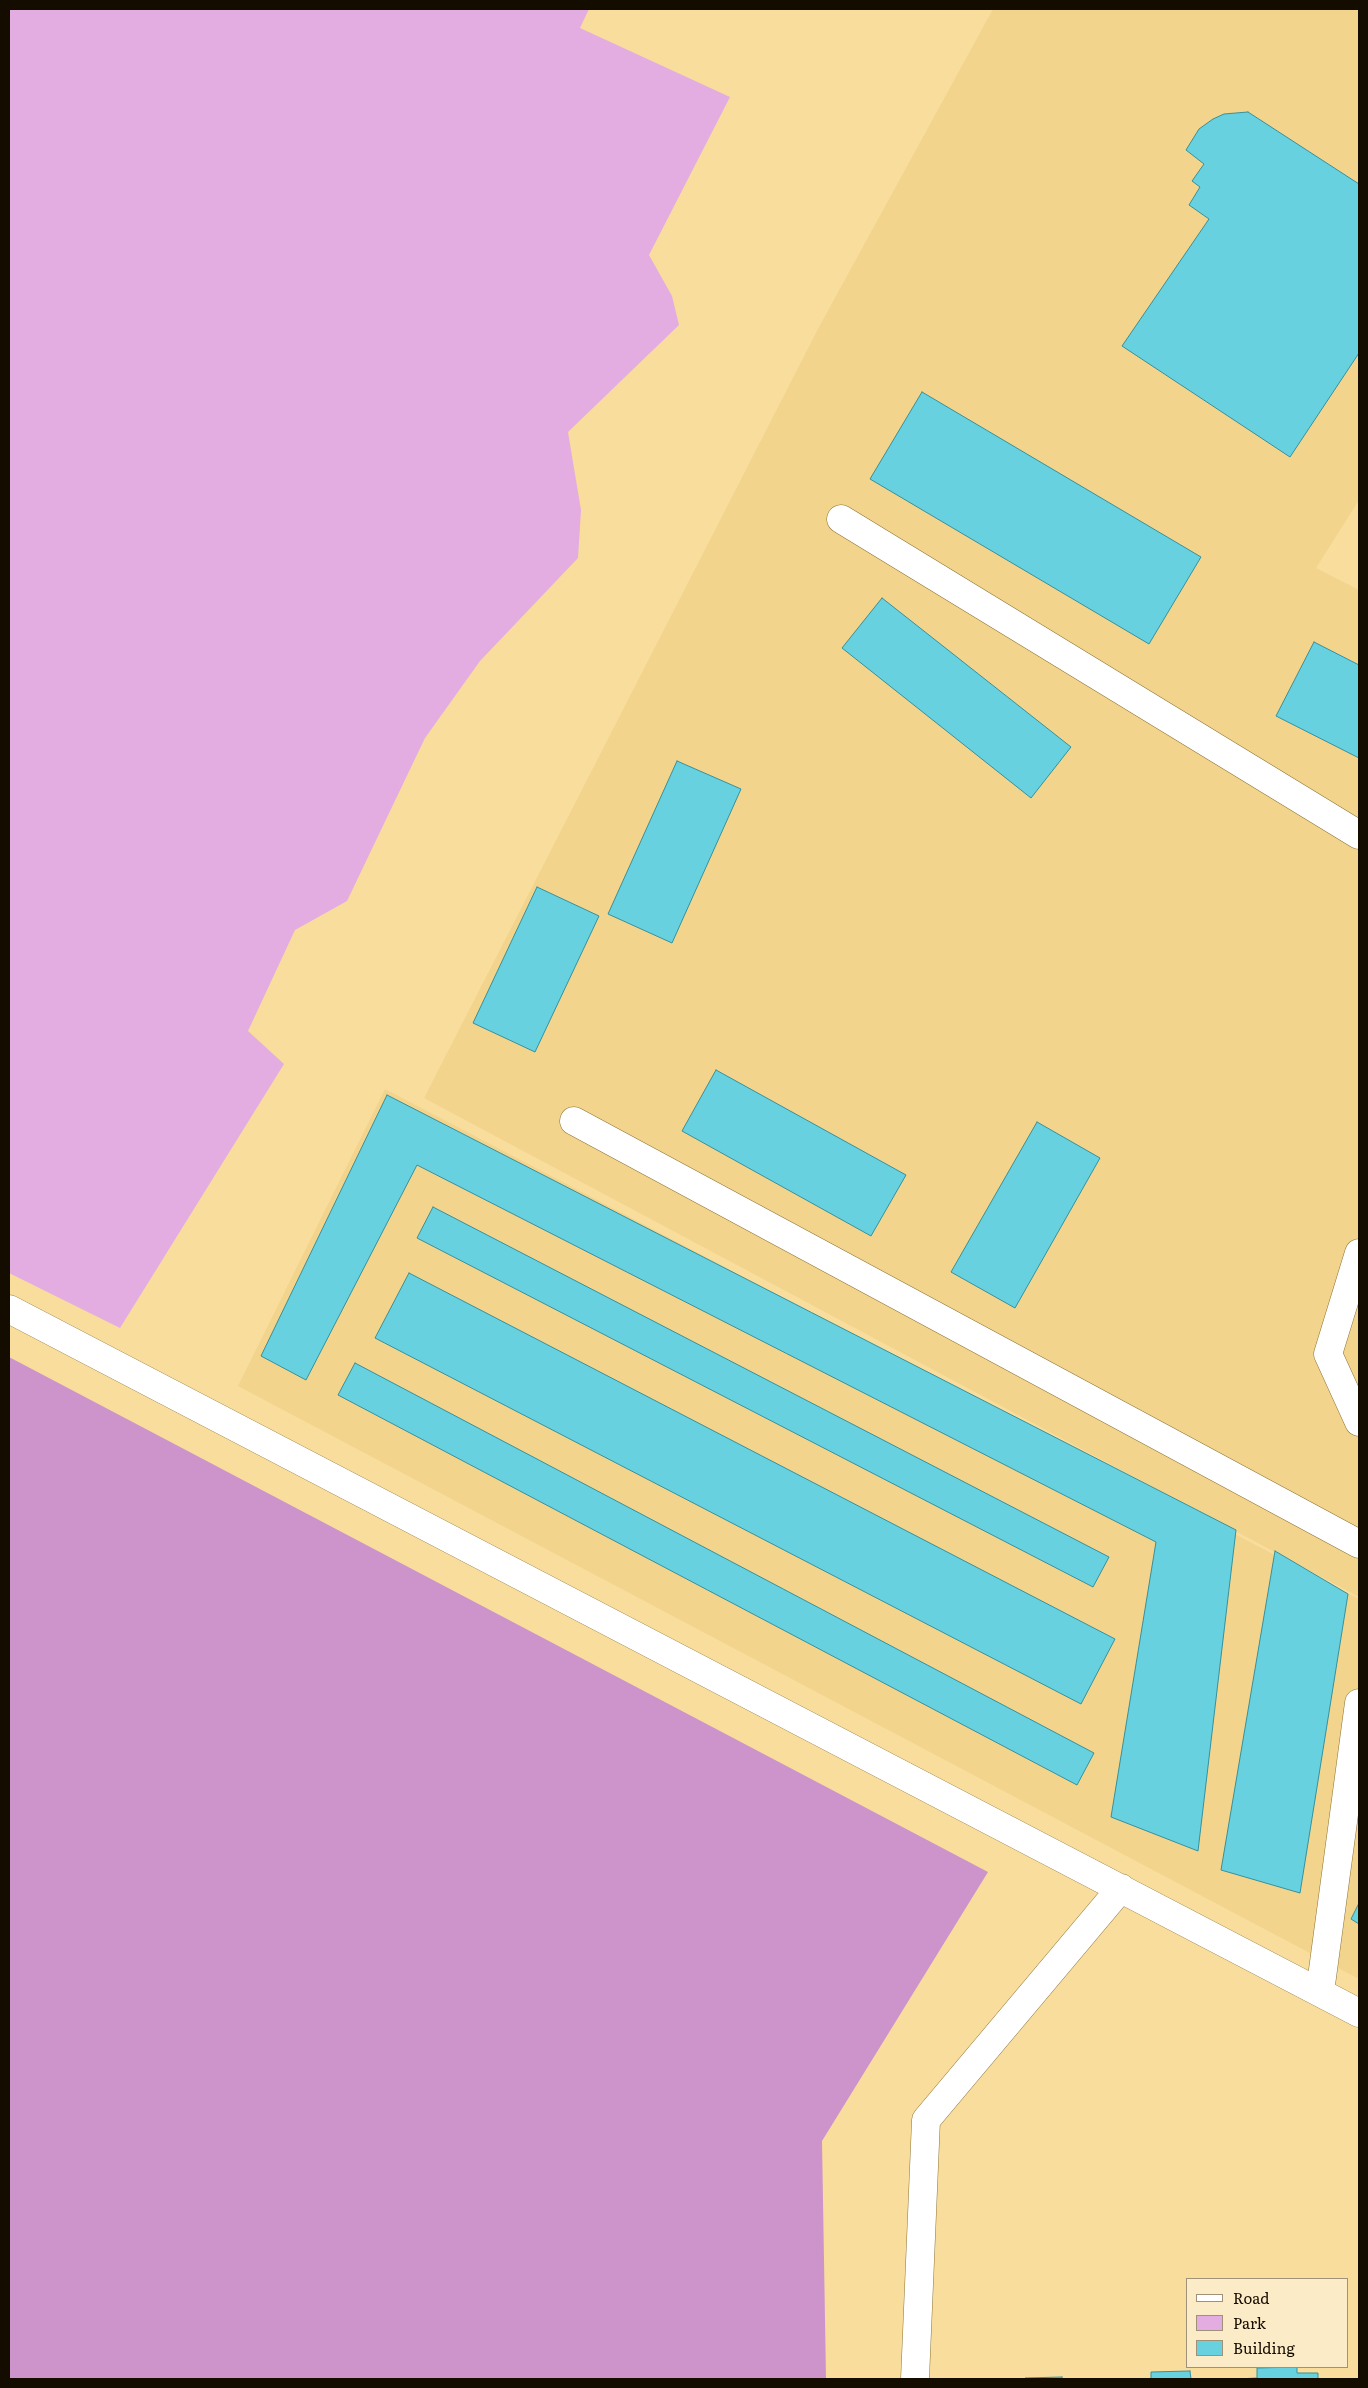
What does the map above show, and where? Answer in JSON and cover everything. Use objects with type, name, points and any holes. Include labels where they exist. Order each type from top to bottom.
[{"type":"street","points":[[841,519],[1359,835]]},
{"type":"street","points":[[574,1121],[1359,1544]]},
{"type":"street","points":[[1359,1253],[1328,1354],[1359,1422]]},
{"type":"street","points":[[9,1309],[1359,2013]]},
{"type":"street","points":[[1320,1992],[1359,1703]]},
{"type":"street","points":[[915,2379],[926,2120],[1121,1888]]},
{"type":"shaded area","points":[[993,9],[1359,9],[1359,500],[1316,568],[1359,590],[1359,1597],[424,1098],[819,327]]},
{"type":"shaded area","points":[[385,1089],[1359,1599],[1359,1979],[238,1386]]},
{"type":"shaded area","points":[[9,1357],[988,1872],[822,2141],[826,2379],[9,2379]]},
{"type":"green space","points":[[9,9],[589,9],[580,28],[730,97],[649,255],[672,296],[679,325],[568,432],[581,510],[578,558],[480,661],[425,738],[347,901],[295,930],[248,1031],[284,1064],[120,1328],[9,1273]]},
{"type":"building","points":[[1248,112],[1359,184],[1359,353],[1290,457],[1122,346],[1209,219],[1189,205],[1200,187],[1192,181],[1204,164],[1186,150],[1199,129],[1213,119],[1224,114]]},
{"type":"building","points":[[922,392],[1201,557],[1149,644],[870,479]]},
{"type":"building","points":[[882,598],[1071,747],[1031,798],[842,648]]},
{"type":"building","points":[[1314,642],[1359,665],[1359,758],[1276,716]]},
{"type":"building","points":[[677,761],[741,789],[672,943],[608,914]]},
{"type":"building","points":[[537,887],[599,916],[535,1052],[473,1023]]},
{"type":"building","points":[[716,1070],[906,1175],[871,1236],[682,1131]]},
{"type":"building","points":[[387,1095],[1236,1530],[1198,1851],[1111,1817],[1156,1542],[417,1165],[306,1380],[261,1356]]},
{"type":"building","points":[[1037,1122],[1100,1158],[1015,1308],[951,1272]]},
{"type":"building","points":[[433,1207],[1109,1557],[1093,1587],[417,1238]]},
{"type":"building","points":[[409,1273],[1115,1639],[1081,1704],[375,1338]]},
{"type":"building","points":[[355,1363],[1094,1753],[1077,1785],[338,1395]]},
{"type":"building","points":[[1275,1551],[1348,1594],[1300,1893],[1221,1870]]},
{"type":"building","points":[[1359,1903],[1359,1924],[1351,1919]]},
{"type":"building","points":[[1257,2368],[1297,2368],[1297,2373],[1318,2373],[1318,2379],[1237,2379],[1257,2378]]},
{"type":"building","points":[[1190,2371],[1191,2379],[1151,2379],[1151,2372]]},
{"type":"building","points":[[1062,2377],[1062,2379],[1025,2379],[1025,2378]]}]
